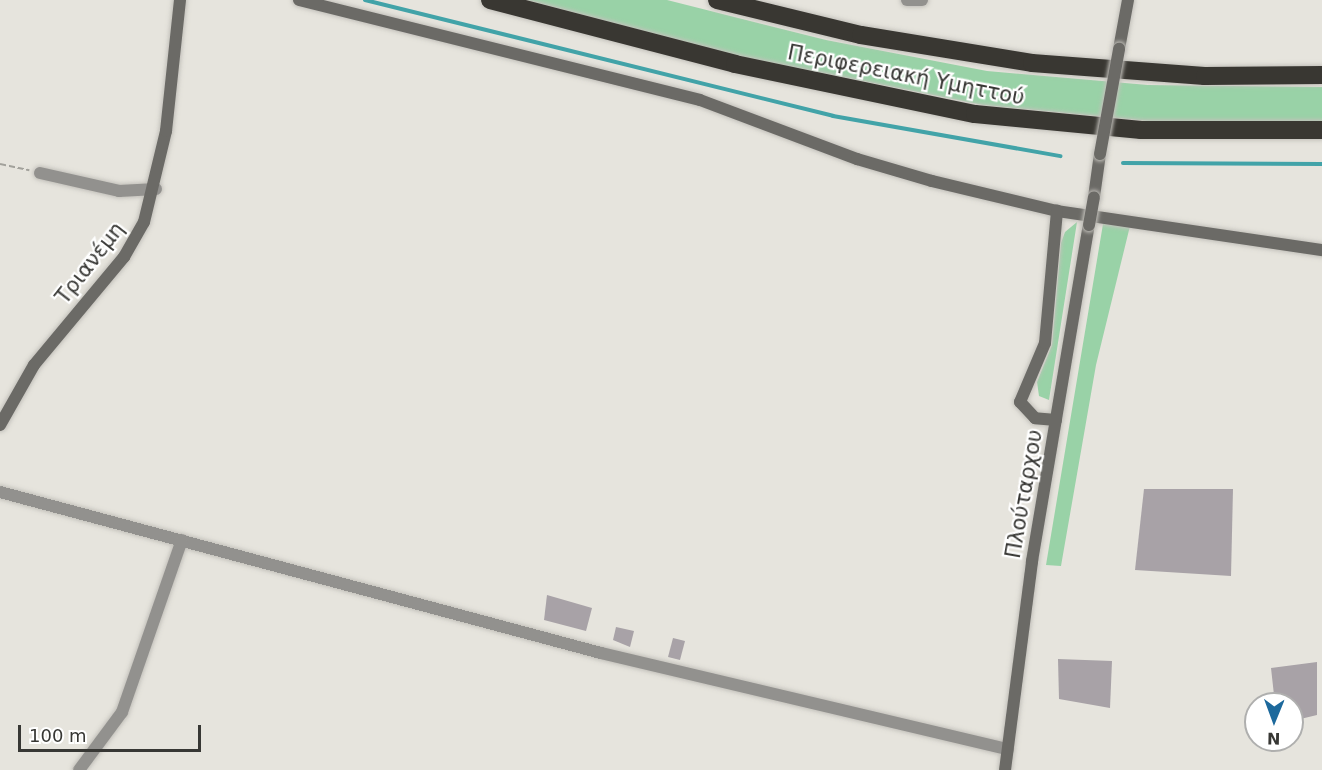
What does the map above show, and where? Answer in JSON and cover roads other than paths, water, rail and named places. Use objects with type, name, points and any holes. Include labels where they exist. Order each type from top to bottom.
[{"type":"highway","name":"Περιφερειακή Υμηττού","points":[[490,0],[786,76],[975,114],[1140,130],[1322,130]]},
{"type":"highway","name":"Περιφερειακή Υμηττού","points":[[717,0],[861,35],[1032,63],[1205,76],[1322,75]]},
{"type":"street","name":"Τριανέμη","points":[[0,425],[34,365],[137,239],[156,189],[171,95],[180,0]]},
{"type":"street","points":[[299,0],[700,100],[857,159],[1057,211],[1322,250]]},
{"type":"street","points":[[907,0],[922,0]]},
{"type":"street","name":"Πλούταρχου","points":[[1005,770],[1056,420],[1128,0]]},
{"type":"street","points":[[40,173],[119,191],[156,189]]},
{"type":"street","points":[[1056,420],[1035,418],[1020,402],[1046,343],[1057,211]]},
{"type":"street","points":[[0,492],[601,653],[1008,749]]},
{"type":"street","points":[[79,770],[122,712],[182,540]]},
{"type":"waterway","points":[[365,0],[833,116],[1061,156]]},
{"type":"waterway","points":[[1123,163],[1322,164]]}]
